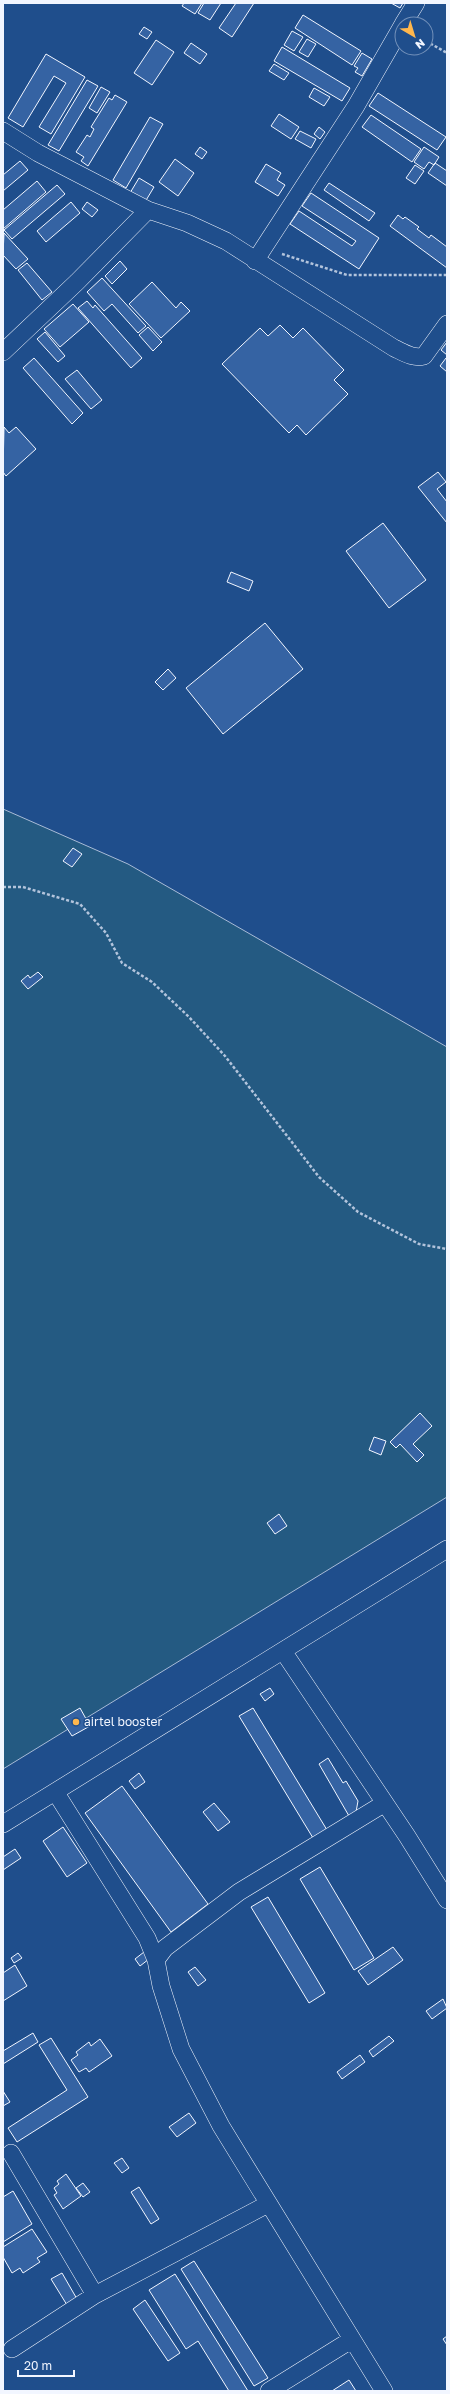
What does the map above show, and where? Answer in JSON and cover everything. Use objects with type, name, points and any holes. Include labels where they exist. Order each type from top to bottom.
[{"type":"street","points":[[408,16],[416,3]]},
{"type":"street","points":[[259,254],[356,106],[394,41]]},
{"type":"street","points":[[3,131],[38,152],[148,210],[188,223],[226,241],[259,254],[408,354],[418,358],[424,356],[447,324]]},
{"type":"street","points":[[3,352],[78,282],[148,210]]},
{"type":"street","points":[[3,1824],[56,1793],[447,1550]]},
{"type":"street","points":[[283,1651],[385,1803],[447,1900]]},
{"type":"street","points":[[56,1793],[147,1938],[156,1960],[161,1986],[181,2049],[221,2126],[351,2340],[384,2391]]},
{"type":"street","points":[[156,1960],[165,1948],[239,1892],[385,1803]]},
{"type":"street","points":[[11,2152],[95,2295]]},
{"type":"street","points":[[12,2349],[95,2295],[268,2204]]},
{"type":"street","points":[[269,2391],[351,2340]]},
{"type":"path","points":[[434,46],[447,53]]},
{"type":"path","points":[[259,254],[347,275],[447,275]]},
{"type":"path","points":[[3,887],[30,889],[80,904],[106,933],[122,963],[152,982],[189,1017],[225,1056],[319,1177],[358,1212],[419,1244],[447,1249]]},
{"type":"shaded area","points":[[3,809],[128,864],[447,1047],[447,1497],[3,1769]]},
{"type":"building","points":[[184,3],[202,3],[195,14],[182,6]]},
{"type":"building","points":[[204,3],[221,3],[210,20],[198,13]]},
{"type":"building","points":[[236,3],[254,3],[232,37],[219,28]]},
{"type":"building","points":[[391,3],[403,3],[400,8]]},
{"type":"building","points":[[303,15],[361,51],[352,65],[295,28]]},
{"type":"building","points":[[144,27],[152,32],[147,39],[139,34]]},
{"type":"building","points":[[292,31],[303,37],[294,51],[284,45]]},
{"type":"building","points":[[307,39],[316,44],[308,57],[299,52]]},
{"type":"building","points":[[156,40],[174,52],[152,85],[134,73]]},
{"type":"building","points":[[191,43],[207,54],[200,64],[184,53]]},
{"type":"building","points":[[282,47],[350,88],[342,101],[274,61]]},
{"type":"building","points":[[362,53],[372,59],[362,76],[355,72],[358,68],[354,66]]},
{"type":"building","points":[[46,54],[85,77],[51,134],[39,127],[66,83],[54,76],[23,127],[8,118]]},
{"type":"building","points":[[274,64],[289,73],[284,80],[269,71]]},
{"type":"building","points":[[87,80],[98,86],[59,151],[48,145]]},
{"type":"building","points":[[101,87],[110,92],[97,113],[89,108]]},
{"type":"building","points":[[314,88],[330,97],[324,106],[309,97]]},
{"type":"building","points":[[378,93],[446,137],[437,150],[369,106]]},
{"type":"building","points":[[115,95],[127,102],[88,166],[81,161],[84,157],[76,152],[87,135],[90,137],[94,129],[91,127],[109,98],[112,100]]},
{"type":"building","points":[[279,114],[299,127],[291,139],[271,126]]},
{"type":"building","points":[[371,115],[421,149],[412,162],[362,127]]},
{"type":"building","points":[[150,117],[163,124],[126,188],[113,180]]},
{"type":"building","points":[[319,127],[325,132],[320,139],[314,134]]},
{"type":"building","points":[[300,131],[316,139],[311,148],[295,139]]},
{"type":"building","points":[[200,147],[207,152],[202,159],[195,154]]},
{"type":"building","points":[[424,147],[439,157],[434,165],[429,162],[424,169],[414,162]]},
{"type":"building","points":[[175,159],[194,173],[178,196],[159,182]]},
{"type":"building","points":[[20,161],[28,170],[3,191],[3,175]]},
{"type":"building","points":[[435,163],[447,171],[447,186],[428,173]]},
{"type":"building","points":[[266,164],[281,173],[277,180],[285,185],[278,196],[255,182]]},
{"type":"building","points":[[415,165],[424,171],[415,184],[406,178]]},
{"type":"building","points":[[139,178],[154,187],[145,202],[130,193]]},
{"type":"building","points":[[37,181],[46,192],[3,229],[3,210]]},
{"type":"building","points":[[329,183],[375,213],[369,221],[324,190]]},
{"type":"building","points":[[57,185],[65,194],[12,239],[4,230]]},
{"type":"building","points":[[311,193],[379,238],[359,269],[290,224],[299,211],[352,246],[356,241],[302,206]]},
{"type":"building","points":[[71,202],[80,213],[46,242],[37,231]]},
{"type":"building","points":[[87,202],[98,210],[92,217],[82,209]]},
{"type":"building","points":[[398,215],[403,219],[405,217],[419,227],[417,229],[429,238],[431,235],[447,247],[447,268],[390,226]]},
{"type":"building","points":[[4,233],[28,259],[16,269],[3,255]]},
{"type":"building","points":[[120,261],[127,269],[112,284],[105,276]]},
{"type":"building","points":[[27,263],[52,292],[42,300],[18,270]]},
{"type":"building","points":[[102,278],[146,326],[138,333],[112,304],[104,311],[87,292]]},
{"type":"building","points":[[152,282],[176,308],[181,302],[190,311],[161,338],[129,304]]},
{"type":"building","points":[[87,301],[93,308],[95,305],[142,358],[131,368],[78,308]]},
{"type":"building","points":[[73,304],[89,322],[60,347],[44,329]]},
{"type":"building","points":[[280,325],[293,338],[303,328],[344,370],[334,380],[348,394],[306,435],[297,425],[289,433],[222,364],[260,328],[268,336]]},
{"type":"building","points":[[148,327],[162,342],[153,351],[139,335]]},
{"type":"building","points":[[45,332],[65,356],[58,362],[37,339]]},
{"type":"building","points":[[447,342],[447,355],[441,350]]},
{"type":"building","points":[[34,358],[83,413],[72,424],[23,368]]},
{"type":"building","points":[[446,358],[447,359],[447,372],[440,366]]},
{"type":"building","points":[[77,370],[102,400],[91,409],[65,379]]},
{"type":"building","points":[[4,427],[9,433],[16,427],[36,449],[6,476],[3,472]]},
{"type":"building","points":[[438,472],[446,482],[437,489],[447,502],[447,523],[418,487]]},
{"type":"building","points":[[383,523],[426,580],[389,608],[346,551]]},
{"type":"building","points":[[231,572],[253,581],[249,591],[227,582]]},
{"type":"building","points":[[265,623],[303,669],[223,734],[186,688]]},
{"type":"building","points":[[168,669],[176,678],[163,690],[155,682]]},
{"type":"building","points":[[73,848],[82,854],[72,867],[63,861]]},
{"type":"building","points":[[38,972],[43,977],[28,989],[21,981],[28,975],[30,978]]},
{"type":"building","points":[[420,1413],[432,1426],[413,1444],[424,1455],[417,1462],[400,1444],[396,1448],[390,1442]]},
{"type":"building","points":[[374,1437],[386,1441],[381,1455],[369,1450]]},
{"type":"building","points":[[279,1514],[287,1526],[275,1534],[267,1523]]},
{"type":"building","points":[[270,1688],[274,1694],[265,1701],[260,1694]]},
{"type":"building","name":"airtel booster","points":[[80,1708],[90,1726],[72,1736],[61,1719]]},
{"type":"building","points":[[253,1708],[327,1830],[313,1838],[239,1716]]},
{"type":"building","points":[[328,1758],[343,1783],[346,1781],[358,1801],[356,1812],[349,1816],[319,1764]]},
{"type":"building","points":[[139,1773],[145,1782],[135,1789],[129,1781]]},
{"type":"building","points":[[122,1786],[208,1904],[171,1932],[85,1813]]},
{"type":"building","points":[[214,1803],[230,1822],[218,1831],[203,1812]]},
{"type":"building","points":[[63,1827],[87,1863],[67,1877],[43,1841]]},
{"type":"building","points":[[15,1849],[21,1858],[3,1870],[3,1857]]},
{"type":"building","points":[[320,1867],[374,1958],[354,1970],[300,1879]]},
{"type":"building","points":[[268,1897],[325,1993],[309,2003],[251,1907]]},
{"type":"building","points":[[393,1947],[403,1960],[368,1985],[358,1971]]},
{"type":"building","points":[[144,1952],[149,1959],[140,1966],[135,1959]]},
{"type":"building","points":[[18,1953],[22,1958],[14,1963],[11,1958]]},
{"type":"building","points":[[15,1965],[27,1986],[3,2001],[3,1973]]},
{"type":"building","points":[[195,1967],[206,1980],[198,1986],[188,1972]]},
{"type":"building","points":[[443,1999],[447,2008],[432,2019],[426,2011]]},
{"type":"building","points":[[33,2033],[38,2042],[3,2064],[3,2051]]},
{"type":"building","points":[[389,2036],[394,2041],[373,2057],[369,2051]]},
{"type":"building","points":[[51,2038],[88,2097],[17,2142],[8,2128],[67,2090],[39,2045]]},
{"type":"building","points":[[100,2039],[112,2056],[89,2072],[86,2068],[79,2072],[71,2060],[78,2055],[76,2052],[89,2042],[91,2046]]},
{"type":"building","points":[[360,2055],[365,2062],[342,2079],[337,2072]]},
{"type":"building","points":[[3,2091],[10,2102],[3,2106]]},
{"type":"building","points":[[189,2113],[196,2123],[177,2137],[169,2127]]},
{"type":"building","points":[[122,2158],[129,2168],[122,2173],[114,2163]]},
{"type":"building","points":[[66,2174],[81,2196],[63,2209],[54,2195],[57,2193],[54,2188],[59,2184],[57,2181]]},
{"type":"building","points":[[83,2183],[90,2192],[83,2197],[76,2188]]},
{"type":"building","points":[[139,2187],[159,2219],[151,2224],[131,2192]]},
{"type":"building","points":[[13,2191],[32,2224],[3,2242],[3,2197]]},
{"type":"building","points":[[32,2229],[47,2252],[37,2258],[40,2262],[23,2273],[20,2268],[12,2273],[3,2257],[3,2247]]},
{"type":"building","points":[[194,2261],[268,2378],[254,2386],[181,2269]]},
{"type":"building","points":[[62,2273],[77,2299],[67,2305],[51,2279]]},
{"type":"building","points":[[175,2274],[248,2391],[229,2391],[198,2341],[186,2349],[149,2290]]},
{"type":"building","points":[[145,2300],[180,2353],[168,2361],[133,2309]]},
{"type":"building","points":[[447,2336],[447,2345],[443,2339]]},
{"type":"building","points":[[349,2380],[356,2391],[332,2391]]},
{"type":"place","name":"airtel booster","points":[[76,1722]]}]
